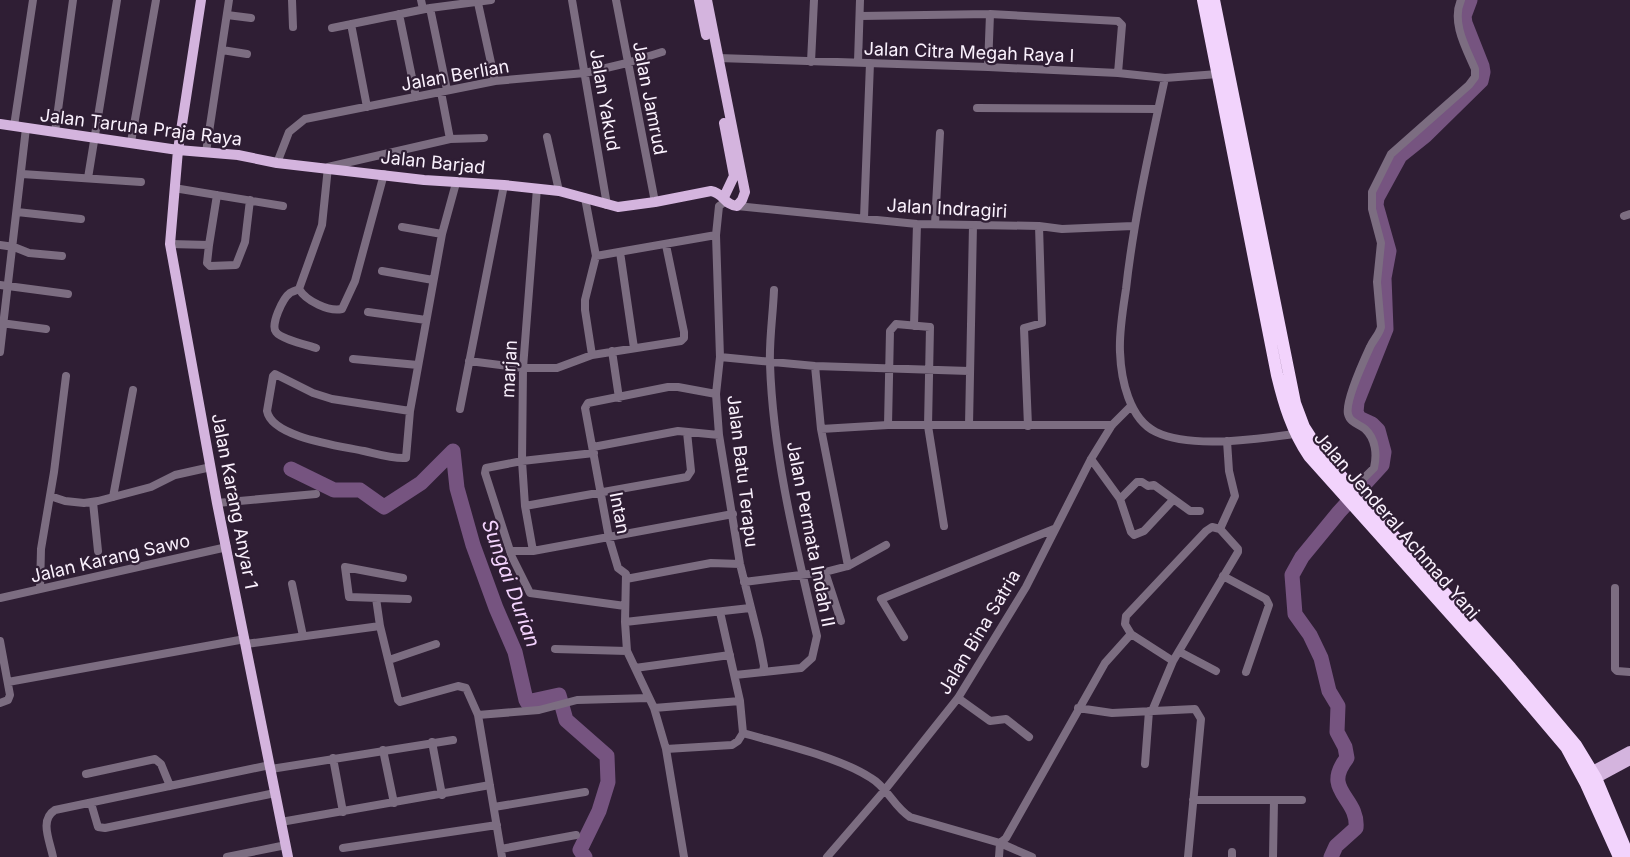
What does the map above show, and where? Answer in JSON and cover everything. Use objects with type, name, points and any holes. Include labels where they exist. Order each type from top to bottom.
[{"type":"highway","name":"Jalan Jenderal Achmad Yani","points":[[1203,0],[1245,185]]},
{"type":"highway","name":"Jalan Jenderal Achmad Yani","points":[[1214,0],[1260,264],[1276,375],[1295,434],[1309,456],[1343,485]]},
{"type":"highway","name":"Jalan Jenderal Achmad Yani","points":[[1260,264],[1295,403],[1304,427],[1343,485],[1545,721],[1589,777],[1629,857]]},
{"type":"highway","name":"Jalan Jenderal Achmad Yani","points":[[1589,777],[1619,857]]},
{"type":"main road","name":"Jalan Karang Anyar 1","points":[[201,0],[178,150],[170,244],[217,503],[288,857]]},
{"type":"main road","points":[[699,0],[734,176],[725,200]]},
{"type":"main road","points":[[707,0],[745,192],[737,206]]},
{"type":"main road","name":"Jalan Taruna Praja Raya","points":[[0,124],[277,163]]},
{"type":"main road","name":"Jalan Barjad","points":[[277,163],[456,183],[537,188],[559,191],[618,207],[711,191],[717,192],[725,200],[737,206]]},
{"type":"main road","points":[[1589,777],[1630,751]]},
{"type":"main road","points":[[1589,777],[1630,760]]},
{"type":"street","points":[[14,126],[33,0]]},
{"type":"street","points":[[55,132],[73,0]]},
{"type":"street","points":[[88,178],[117,0]]},
{"type":"street","points":[[131,142],[156,0]]},
{"type":"street","points":[[206,152],[230,0]]},
{"type":"street","points":[[292,0],[293,27]]},
{"type":"street","points":[[421,0],[426,9],[444,91],[450,139]]},
{"type":"street","points":[[332,28],[426,9],[491,0]]},
{"type":"street","name":"Jalan Yakud","points":[[572,0],[608,204]]},
{"type":"street","name":"Jalan Jamrud","points":[[616,0],[655,202]]},
{"type":"street","points":[[811,62],[814,0]]},
{"type":"street","points":[[858,62],[860,0]]},
{"type":"street","points":[[1360,481],[1374,468],[1375,448],[1372,438],[1364,428],[1351,420],[1348,410],[1351,392],[1381,327],[1377,282],[1381,243],[1372,208],[1372,192],[1391,154],[1461,92],[1475,76],[1475,69],[1458,22],[1456,10],[1461,0]]},
{"type":"street","points":[[478,3],[495,81]]},
{"type":"street","points":[[861,16],[990,14],[1121,22],[1118,73]]},
{"type":"street","points":[[988,67],[990,14]]},
{"type":"street","points":[[227,15],[251,18]]},
{"type":"street","points":[[399,15],[416,97]]},
{"type":"street","points":[[351,24],[367,107]]},
{"type":"street","points":[[222,50],[248,54]]},
{"type":"street","name":"Jalan Berlian","points":[[277,163],[289,132],[305,119],[495,81],[585,73],[662,52]]},
{"type":"street","name":"Jalan Citra Megah Raya I","points":[[718,58],[988,67],[1118,73],[1165,78],[1218,74]]},
{"type":"street","points":[[864,218],[870,63]]},
{"type":"street","points":[[1165,78],[1133,226],[1119,350],[1131,406],[1141,420],[1156,432],[1184,439],[1227,441],[1295,434]]},
{"type":"street","points":[[977,108],[1158,109]]},
{"type":"street","points":[[0,352],[2,323],[14,247],[26,128]]},
{"type":"street","points":[[935,224],[940,133]]},
{"type":"street","points":[[547,137],[559,191]]},
{"type":"street","points":[[384,174],[355,281],[342,309],[334,310],[303,296],[299,289],[322,225],[328,167],[450,139],[484,138]]},
{"type":"street","points":[[22,174],[141,183]]},
{"type":"street","points":[[410,411],[323,396],[275,374],[267,411],[268,417],[280,427],[310,440],[403,459],[407,455],[410,411],[426,320],[442,234],[456,183]]},
{"type":"street","points":[[460,409],[504,185]]},
{"type":"street","points":[[174,188],[284,206]]},
{"type":"street","name":"marjan","points":[[533,551],[525,506],[522,461],[523,368],[537,188]]},
{"type":"street","points":[[745,192],[759,207]]},
{"type":"street","points":[[217,195],[207,263],[210,266],[236,265],[245,242],[250,200]]},
{"type":"street","points":[[585,198],[596,256],[585,300],[592,355]]},
{"type":"street","name":"Jalan Batu Terapu","points":[[725,200],[719,206],[716,235],[720,357],[716,394],[719,435],[740,564],[761,649],[763,672]]},
{"type":"street","name":"Jalan Indragiri","points":[[737,206],[917,224],[1039,226],[1062,229],[1133,226]]},
{"type":"street","points":[[17,212],[81,219]]},
{"type":"street","points":[[914,326],[917,224]]},
{"type":"street","points":[[969,425],[973,225]]},
{"type":"street","points":[[1028,426],[1024,328],[1042,323],[1039,226]]},
{"type":"street","points":[[402,227],[442,234]]},
{"type":"street","points":[[596,256],[716,235]]},
{"type":"street","points":[[170,244],[209,245]]},
{"type":"street","points":[[0,245],[14,247],[28,253],[62,256]]},
{"type":"street","points":[[469,361],[523,368],[557,368],[592,355],[681,341],[684,338],[684,332],[666,245]]},
{"type":"street","points":[[620,252],[634,348]]},
{"type":"street","points":[[382,271],[434,280]]},
{"type":"street","points":[[0,285],[68,294]]},
{"type":"street","points":[[299,289],[290,292],[281,303],[273,327],[282,336],[316,348]]},
{"type":"street","name":"Jalan Permata Indah II","points":[[735,675],[801,668],[812,658],[817,636],[783,477],[776,430],[770,363],[774,290]]},
{"type":"street","points":[[368,312],[426,320]]},
{"type":"street","points":[[2,323],[46,328]]},
{"type":"street","points":[[888,425],[890,331],[896,324],[930,327],[928,426],[944,526]]},
{"type":"street","points":[[612,351],[619,398]]},
{"type":"street","points":[[720,357],[815,366],[969,372]]},
{"type":"street","points":[[353,359],[418,365]]},
{"type":"street","points":[[815,366],[821,429],[848,566]]},
{"type":"street","points":[[40,589],[41,549],[66,376]]},
{"type":"street","name":"Intan","points":[[684,857],[666,749],[654,708],[627,651],[626,574],[618,568],[609,538],[585,408],[586,404],[678,387],[716,394]]},
{"type":"street","points":[[113,497],[133,390]]},
{"type":"street","name":"Jalan Bina Satria","points":[[827,857],[884,791],[958,698],[1026,587],[1090,459],[1112,425],[1131,406]]},
{"type":"street","points":[[821,429],[888,425],[1112,425]]},
{"type":"street","points":[[625,606],[530,593],[510,551],[485,470],[522,461],[594,450],[678,431],[719,435]]},
{"type":"street","points":[[525,506],[687,477],[690,475],[687,432]]},
{"type":"street","points":[[1220,529],[1235,496],[1229,471],[1227,441]]},
{"type":"street","points":[[1090,459],[1120,499],[1134,535],[1144,531],[1173,500]]},
{"type":"street","points":[[50,496],[65,501],[93,502],[151,488],[175,475],[211,467]]},
{"type":"street","points":[[1120,499],[1137,482],[1142,482],[1148,486],[1154,485],[1190,511],[1200,511]]},
{"type":"street","points":[[217,503],[316,494]]},
{"type":"street","points":[[93,502],[98,551]]},
{"type":"street","points":[[510,551],[533,551],[733,514]]},
{"type":"street","points":[[1144,764],[1150,711],[1173,661],[1239,551],[1220,529],[1212,527],[1206,531],[1126,616],[1125,624],[1131,634],[1173,661]]},
{"type":"street","points":[[904,637],[881,599],[1054,529]]},
{"type":"street","points":[[744,582],[825,572],[848,566],[886,545]]},
{"type":"street","name":"Jalan Karang Sawo","points":[[0,598],[227,547]]},
{"type":"street","points":[[626,579],[711,563],[740,564]]},
{"type":"street","points":[[403,578],[345,567],[349,597],[408,599]]},
{"type":"street","points":[[825,572],[841,621]]},
{"type":"street","points":[[1223,576],[1266,599],[1269,605],[1246,672]]},
{"type":"street","points":[[292,584],[303,636]]},
{"type":"street","points":[[1615,588],[1615,671],[1630,672]]},
{"type":"street","points":[[376,598],[380,626],[398,700],[400,702],[466,688],[478,715],[502,853],[576,835]]},
{"type":"street","points":[[625,622],[750,608]]},
{"type":"street","points":[[666,749],[732,745],[743,733],[740,701],[720,612]]},
{"type":"street","points":[[8,682],[245,641],[380,626]]},
{"type":"street","points":[[999,857],[1000,843],[1006,838],[1078,708],[1105,663],[1131,634]]},
{"type":"street","points":[[0,641],[10,695],[8,700],[0,703]]},
{"type":"street","points":[[389,660],[436,644]]},
{"type":"street","points":[[555,649],[627,651]]},
{"type":"street","points":[[1180,652],[1216,671]]},
{"type":"street","points":[[635,668],[730,656]]},
{"type":"street","points":[[478,715],[539,710],[569,701],[649,698]]},
{"type":"street","points":[[958,698],[990,720],[1006,719],[1029,737]]},
{"type":"street","points":[[654,708],[740,701]]},
{"type":"street","points":[[1078,708],[1112,713],[1195,709],[1199,714],[1201,719],[1188,857]]},
{"type":"street","points":[[743,733],[816,754],[860,772],[873,779],[910,817],[1000,843],[1032,857]]},
{"type":"street","points":[[53,857],[45,822],[48,814],[55,810],[270,767],[453,740]]},
{"type":"street","points":[[432,742],[441,795]]},
{"type":"street","points":[[383,750],[394,803]]},
{"type":"street","points":[[333,758],[343,812]]},
{"type":"street","points":[[86,774],[155,759],[161,764],[170,786]]},
{"type":"street","points":[[281,822],[490,785]]},
{"type":"street","points":[[494,807],[585,792]]},
{"type":"street","points":[[91,803],[98,827],[105,828],[275,793]]},
{"type":"street","points":[[1193,800],[1302,800]]},
{"type":"street","points":[[1273,857],[1274,800]]},
{"type":"street","points":[[343,848],[497,825]]},
{"type":"street","points":[[227,857],[286,845]]},
{"type":"street","points":[[838,846],[840,857]]},
{"type":"waterway","points":[[1331,857],[1336,846],[1356,828],[1352,809],[1339,786],[1340,769],[1347,758],[1345,747],[1337,732],[1338,706],[1329,691],[1321,658],[1310,635],[1295,614],[1292,575],[1302,557],[1382,465],[1384,452],[1378,430],[1372,424],[1359,418],[1356,412],[1357,402],[1386,329],[1384,278],[1389,251],[1376,205],[1377,198],[1400,156],[1425,136],[1481,81],[1482,66],[1464,16],[1470,0]]},
{"type":"waterway","name":"Sungai Durian","points":[[291,469],[334,490],[360,490],[384,507],[421,483],[453,451],[457,488],[473,545],[515,652],[527,702],[559,695],[566,720],[607,756],[608,782],[599,811],[580,850],[585,857]]}]
